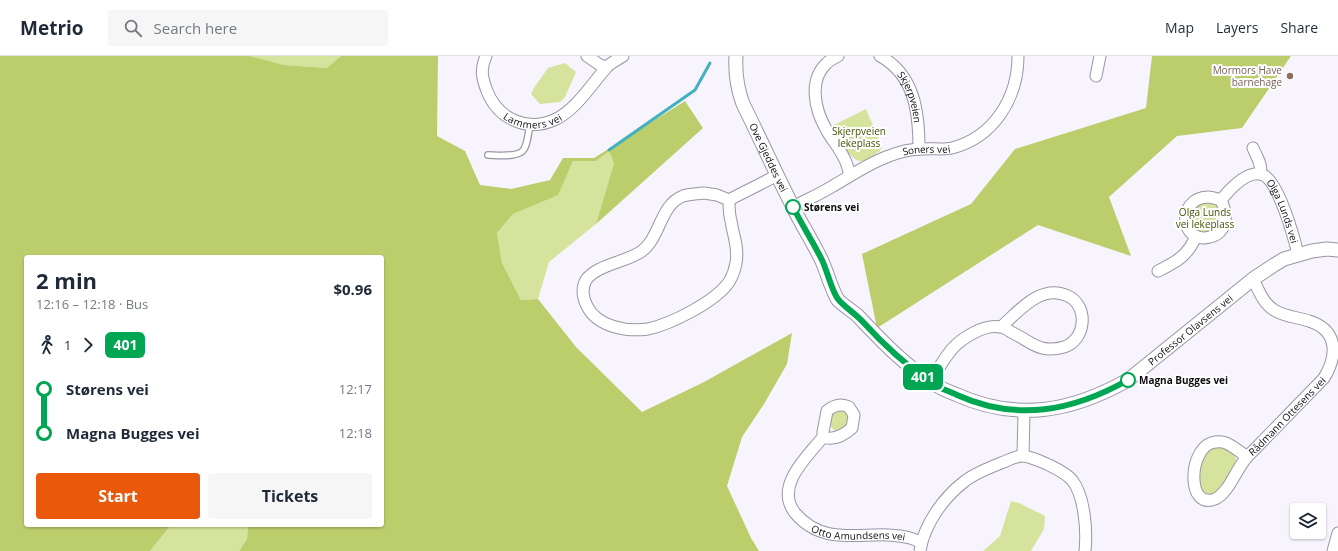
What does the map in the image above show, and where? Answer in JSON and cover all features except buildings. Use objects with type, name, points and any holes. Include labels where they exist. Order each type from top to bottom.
[{"type":"street","name":"Lammers vei","points":[[486,56],[482,65],[482,74],[488,95],[496,107],[506,117],[521,124],[530,125],[544,124],[556,120],[565,114],[584,95],[606,67],[623,56]]},
{"type":"street","points":[[587,56],[600,65],[606,67]]},
{"type":"street","name":"Ove Gjeddes vei","points":[[736,56],[736,78],[739,92],[777,174],[822,261],[838,299],[856,314]]},
{"type":"street","points":[[838,56],[827,63],[821,70],[815,88],[815,99],[821,119],[844,158],[850,175]]},
{"type":"street","name":"Skjerpveien","points":[[880,56],[898,68],[910,89],[916,110],[919,149]]},
{"type":"street","name":"Soners vei","points":[[793,207],[821,193],[882,158],[896,153],[919,149],[952,148],[979,136],[990,127],[1004,110],[1013,91],[1016,80],[1018,56]]},
{"type":"street","points":[[1096,76],[1100,56]]},
{"type":"street","name":"Olga Lunds vei","points":[[1253,148],[1260,164],[1260,174]]},
{"type":"street","points":[[729,200],[777,174]]},
{"type":"street","name":"Olga Lunds vei","points":[[1221,200],[1238,181],[1260,174],[1267,177],[1279,198],[1298,254]]},
{"type":"street","points":[[704,193],[717,195],[729,200],[730,219],[737,245],[737,262],[728,282],[714,297],[698,308],[670,322],[642,330],[617,328],[599,320],[589,312],[583,298],[586,280],[594,272],[639,253],[646,248],[657,232],[668,207],[678,198],[684,195],[704,193]]},
{"type":"street","points":[[1209,197],[1221,200],[1225,211],[1225,219],[1222,229],[1216,236],[1204,239],[1189,231],[1186,222],[1186,214],[1190,204],[1198,199],[1209,197]]},
{"type":"street","points":[[1158,271],[1183,258],[1193,245],[1196,236]]},
{"type":"street","name":"Professor Olavsens vei","points":[[856,314],[870,330],[900,358],[931,383],[970,401],[1024,411],[1069,405],[1089,399],[1128,380],[1253,279],[1284,259],[1312,250],[1338,250]]},
{"type":"street","name":"Rådmann Ottesens vei","points":[[1246,456],[1225,442],[1216,441],[1207,445],[1200,453],[1195,466],[1194,482],[1196,491],[1205,499],[1211,500],[1222,494],[1246,456],[1253,451],[1330,371],[1336,354],[1334,339],[1330,332],[1310,321],[1294,318],[1274,310],[1262,299],[1253,279]]},
{"type":"street","points":[[931,383],[952,350],[963,340],[980,331],[989,327],[1001,327],[1042,349],[1053,349],[1066,346],[1075,339],[1082,326],[1082,311],[1074,299],[1062,294],[1054,293],[1034,298],[1024,305],[1001,327]]},
{"type":"street","points":[[1023,456],[1024,411]]},
{"type":"street","name":"Otto Amundsens vei","points":[[824,437],[792,477],[788,488],[788,501],[794,512],[801,520],[818,532],[830,536],[845,538],[890,536],[910,538],[921,547]]},
{"type":"street","points":[[921,547],[934,516],[949,495],[966,480],[990,468],[1023,456],[1057,468],[1072,481],[1080,497],[1084,515],[1086,540],[1084,551]]},
{"type":"street","points":[[1332,551],[1338,533]]},
{"type":"lane","points":[[488,155],[515,155],[522,152],[525,148],[530,125]]},
{"type":"green space","points":[[0,56],[250,56],[284,65],[327,68],[341,56],[438,56],[437,136],[465,151],[480,185],[511,189],[550,180],[563,158],[594,158],[685,101],[703,128],[596,224],[614,163],[609,151],[596,161],[573,161],[558,195],[513,214],[497,233],[502,263],[521,300],[538,299],[576,347],[642,412],[704,382],[792,333],[787,364],[764,404],[742,437],[727,486],[751,538],[759,551],[239,551],[247,539],[248,527],[384,527],[384,255],[24,255],[24,527],[169,527],[150,551],[0,551]]},
{"type":"green space","points":[[250,56],[341,56],[328,68],[284,65]]},
{"type":"green space","points":[[1152,56],[1291,56],[1242,128],[1177,136],[1109,197],[1131,256],[1038,225],[877,328],[862,254],[971,204],[1015,149],[1146,108]]},
{"type":"green space","points":[[565,63],[576,72],[565,97],[560,102],[540,104],[531,94],[534,88],[548,68]]},
{"type":"green space","name":"Skjerpveien lekeplass","points":[[866,109],[882,147],[880,151],[866,160],[861,161],[853,158],[841,143],[833,129],[834,125]]},
{"type":"green space","points":[[609,150],[614,163],[596,224],[549,262],[538,299],[521,300],[502,263],[497,233],[513,214],[557,195],[573,161],[596,161]]},
{"type":"green space","name":"Olga Lunds vei lekeplass","points":[[1212,202],[1218,207],[1221,213],[1219,224],[1216,229],[1211,232],[1205,233],[1198,231],[1191,225],[1191,212],[1197,204]]},
{"type":"green space","points":[[846,410],[851,423],[839,431],[835,431],[829,425],[832,411]]},
{"type":"green space","points":[[1219,445],[1234,453],[1236,459],[1235,465],[1223,487],[1216,493],[1206,495],[1202,492],[1198,483],[1200,461],[1210,448]]},
{"type":"green space","points":[[1011,501],[1019,503],[1045,516],[1044,529],[1031,551],[983,551],[1000,536]]},
{"type":"green space","points":[[169,527],[248,527],[247,539],[239,551],[150,551]]},
{"type":"waterway","points":[[609,150],[695,90],[710,63]]},
{"type":"bus line","name":"401","points":[[793,207],[822,261],[838,299],[856,314],[870,330],[900,358],[931,383],[970,401],[1024,411],[1049,409],[1069,405],[1089,399],[1128,380]]},
{"type":"place","name":"Mormors Have barnehage","points":[[1290,76]]},
{"type":"place","name":"Størens vei","points":[[793,207]]},
{"type":"place","name":"Magna Bugges vei","points":[[1128,380]]}]
